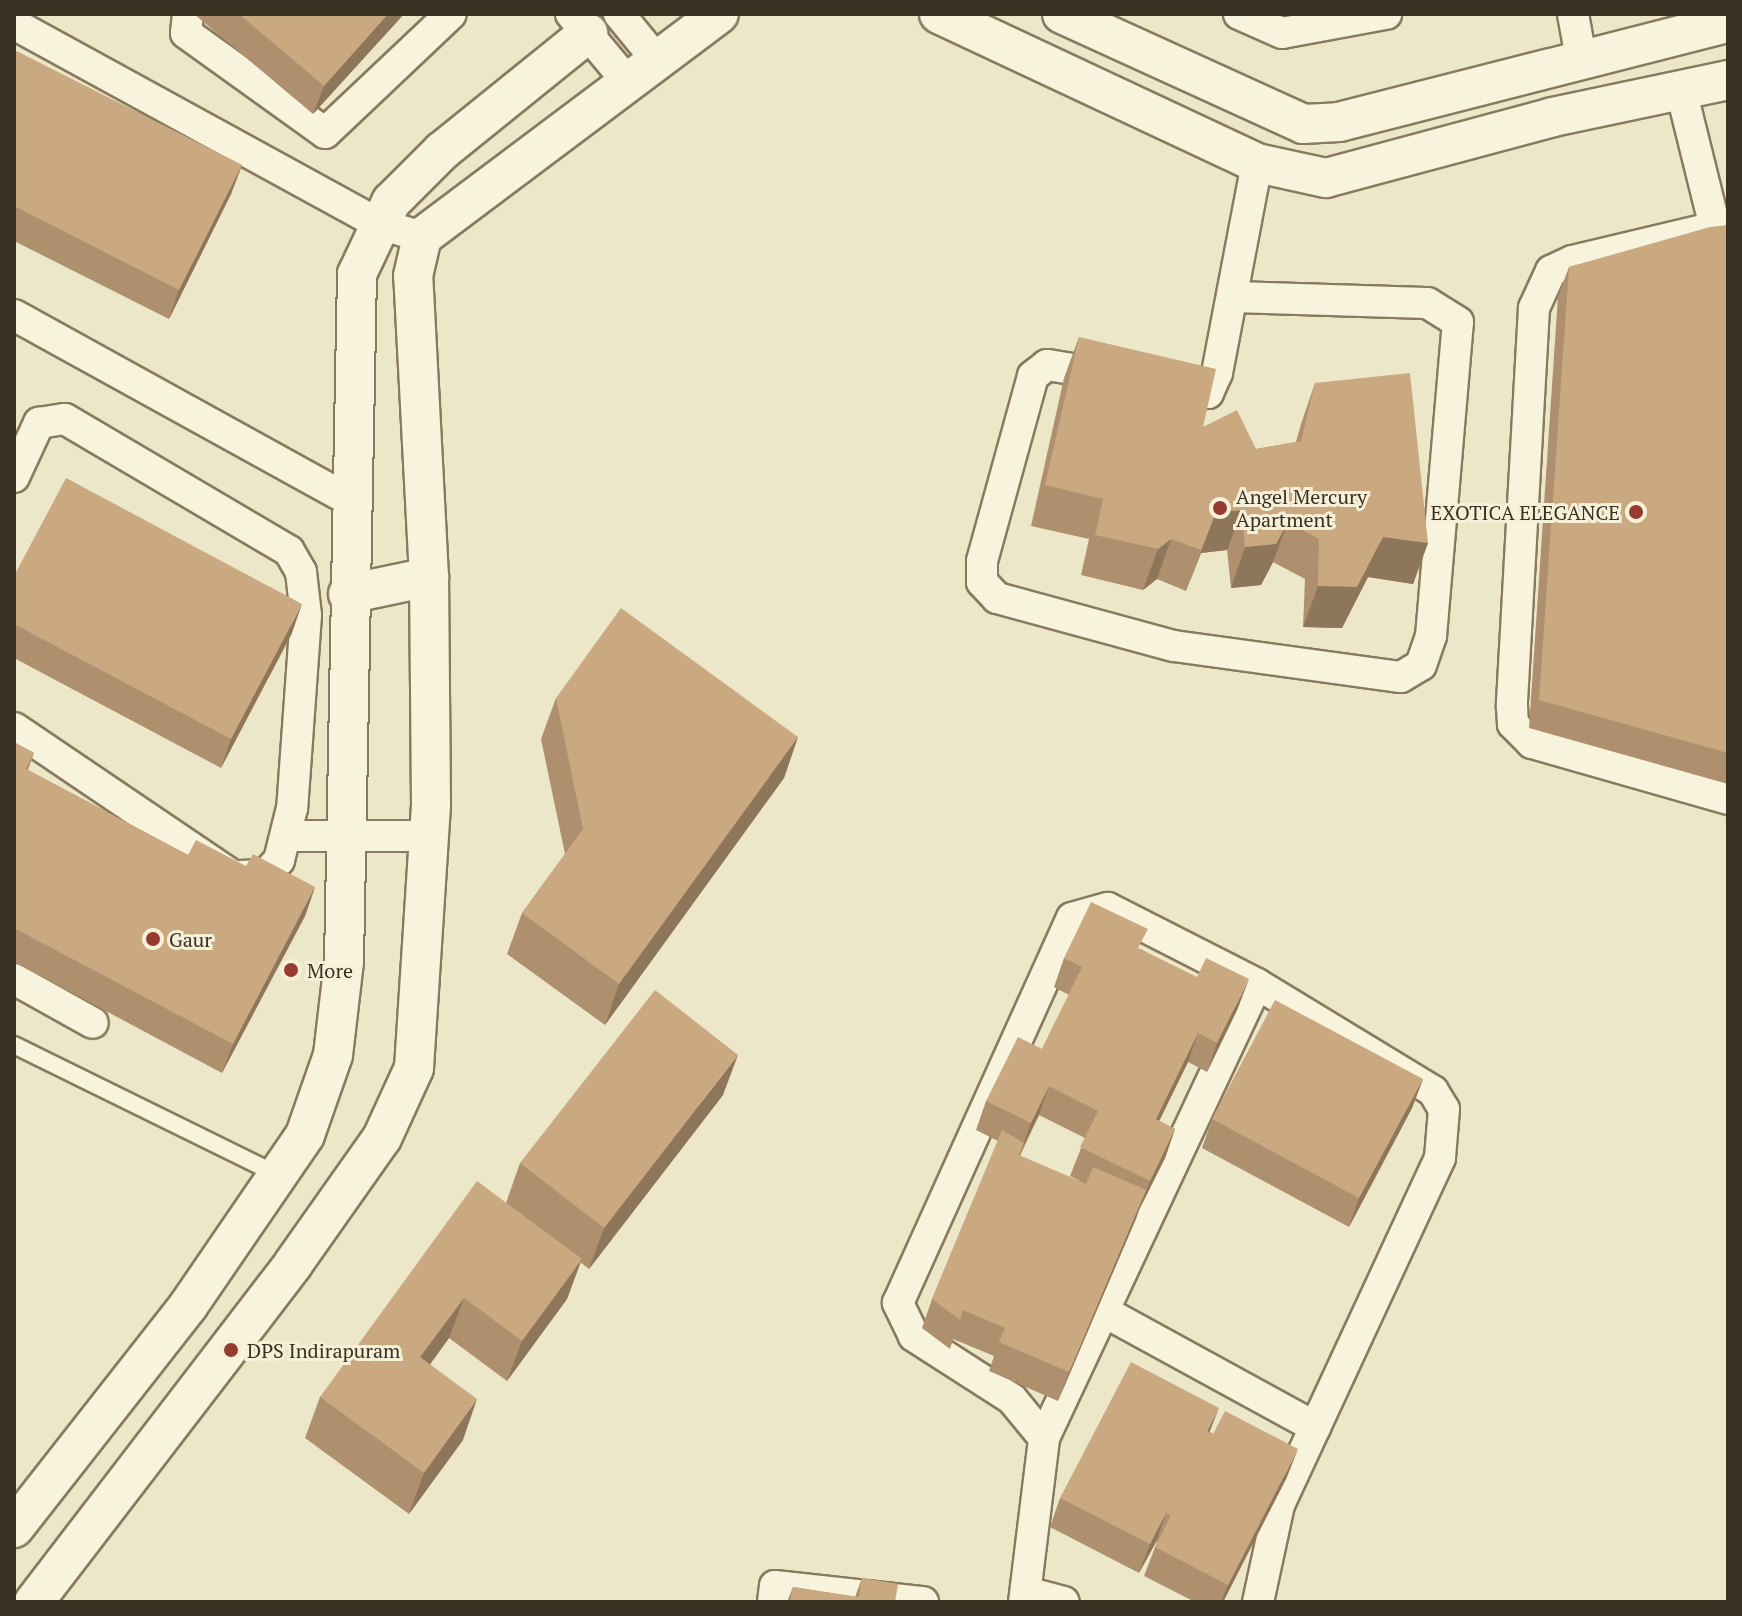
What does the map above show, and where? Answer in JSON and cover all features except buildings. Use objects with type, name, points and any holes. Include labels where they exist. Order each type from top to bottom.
[{"type":"street","points":[[188,14],[186,33],[325,133],[451,14]]},
{"type":"street","points":[[34,1602],[382,1138],[414,1068],[428,836],[429,577],[413,276],[422,237],[641,69],[719,14]]},
{"type":"street","points":[[939,14],[1257,163],[1291,175],[1357,173],[1553,117],[1726,81],[1719,26],[1581,58],[1339,122],[1303,124],[1062,14]]},
{"type":"street","points":[[1239,14],[1282,33],[1386,14]]},
{"type":"street","points":[[1573,14],[1581,58]]},
{"type":"street","points":[[14,1528],[281,1176],[305,1135],[333,1055],[348,837],[348,499],[357,274],[377,223],[442,151],[598,19],[641,69]]},
{"type":"street","points":[[29,23],[377,223],[422,237]]},
{"type":"street","points":[[1681,90],[1715,227],[1572,261],[1551,271],[1540,288],[1513,724],[1532,743],[1728,799]]},
{"type":"street","points":[[1233,297],[1427,303],[1458,322],[1431,636],[1421,665],[1401,677],[1174,646],[997,598],[982,582],[982,561],[1033,376],[1047,365],[1071,365],[1194,397],[1208,393],[1233,297],[1257,163]]},
{"type":"street","points":[[14,315],[348,499]]},
{"type":"street","points":[[14,477],[39,423],[65,419],[289,551],[306,615],[287,836],[265,875],[233,876],[14,728]]},
{"type":"street","points":[[348,594],[429,577]]},
{"type":"street","points":[[287,836],[428,836]]},
{"type":"street","points":[[1044,1438],[1012,1399],[914,1336],[898,1303],[1072,918],[1108,908],[1257,984],[1433,1091],[1444,1109],[1440,1158],[1279,1505],[1258,1602]]},
{"type":"street","points":[[14,979],[93,1023]]},
{"type":"street","points":[[1064,1602],[1025,1597],[1044,1438],[1257,984]]},
{"type":"street","points":[[1103,1311],[1315,1427]]},
{"type":"street","points":[[79,1442],[124,1481]]},
{"type":"street","points":[[773,1602],[775,1586],[923,1602]]},
{"type":"lane","points":[[14,1045],[281,1176]]},
{"type":"place","name":"Angel Mercury Apartment","points":[[1220,508]]},
{"type":"place","name":"EXOTICA ELEGANCE","points":[[1636,512]]},
{"type":"place","name":"Gaur","points":[[153,939]]},
{"type":"place","name":"More","points":[[291,970]]},
{"type":"place","name":"DPS Indirapuram","points":[[231,1350]]}]
